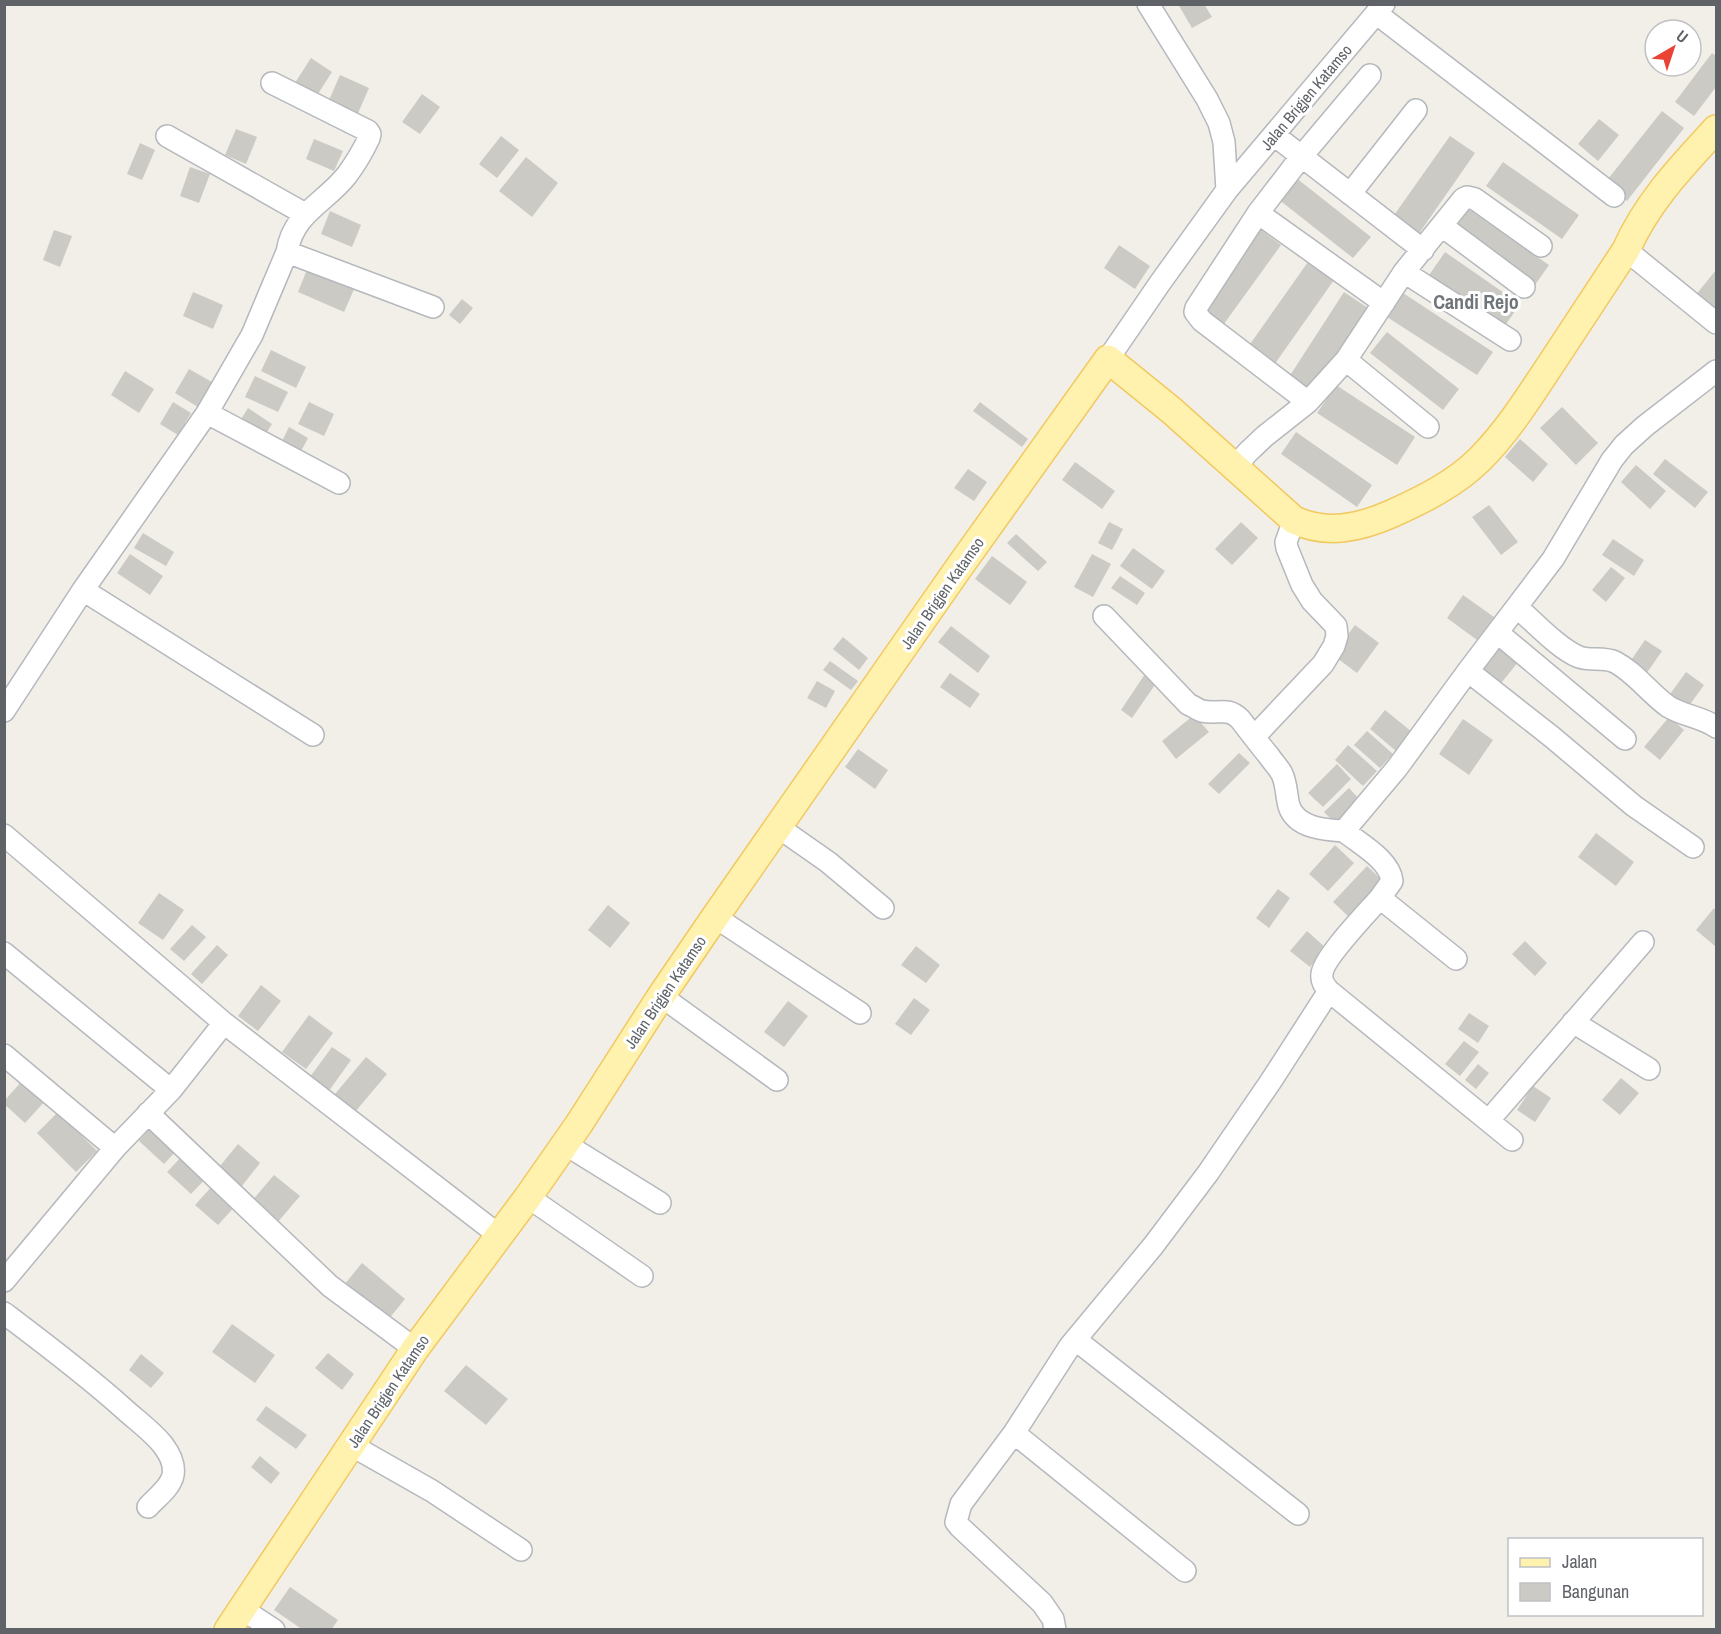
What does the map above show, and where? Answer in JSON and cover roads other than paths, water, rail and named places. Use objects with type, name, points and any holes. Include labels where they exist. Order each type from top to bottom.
[{"type":"main road","points":[[1108,359],[1171,410],[1294,520],[1305,525],[1323,528],[1347,528],[1362,525],[1418,502],[1450,483],[1479,460],[1518,413],[1626,250],[1650,205],[1716,129]]},
{"type":"main road","name":"Jalan Brigjen Katamso","points":[[235,1619],[416,1349],[565,1144],[715,917],[960,566],[1108,359]]},
{"type":"street","points":[[1148,4],[1207,99],[1219,123],[1224,142],[1227,190]]},
{"type":"street","points":[[1380,9],[1614,196]]},
{"type":"street","name":"Jalan Brigjen Katamso","points":[[1108,359],[1227,190],[1380,9]]},
{"type":"street","points":[[1308,402],[1202,321],[1195,312],[1196,305],[1258,213],[1301,157],[1370,75]]},
{"type":"street","points":[[4,711],[83,590],[207,413],[252,336],[287,252],[294,228],[305,214],[346,176],[366,145],[370,135],[368,131],[272,83]]},
{"type":"street","points":[[1350,194],[1416,110]]},
{"type":"street","points":[[1274,135],[1422,250]]},
{"type":"street","points":[[167,136],[305,214]]},
{"type":"street","points":[[1235,467],[1265,436],[1308,402],[1346,360],[1404,272],[1459,202],[1471,197],[1541,246]]},
{"type":"street","points":[[1258,213],[1384,303]]},
{"type":"street","points":[[1442,226],[1524,287]]},
{"type":"street","points":[[1626,250],[1716,323]]},
{"type":"street","points":[[287,252],[433,306]]},
{"type":"street","points":[[1404,272],[1510,340]]},
{"type":"street","points":[[1346,360],[1428,427]]},
{"type":"street","points":[[1344,831],[1397,768],[1553,559],[1592,492],[1624,445],[1716,371]]},
{"type":"street","points":[[207,413],[339,483]]},
{"type":"street","points":[[1254,737],[1323,664],[1337,636],[1335,626],[1312,601],[1302,585],[1287,548],[1286,542],[1294,520]]},
{"type":"street","points":[[83,590],[313,735]]},
{"type":"street","points":[[1517,607],[1576,656],[1613,661],[1670,707],[1716,726]]},
{"type":"street","points":[[1104,616],[1188,704],[1202,711],[1234,713],[1282,773],[1292,814],[1317,828],[1344,831],[1381,860],[1391,873],[1392,881],[1334,951],[1323,968],[1322,982],[1329,991],[1512,1140]]},
{"type":"street","points":[[1498,633],[1625,739]]},
{"type":"street","points":[[1468,671],[1634,806],[1693,847]]},
{"type":"street","points":[[778,827],[828,862],[884,908]]},
{"type":"street","points":[[4,835],[224,1023],[500,1236]]},
{"type":"street","points":[[1380,898],[1456,959]]},
{"type":"street","points":[[715,917],[860,1013]]},
{"type":"street","points":[[1489,1119],[1643,942]]},
{"type":"street","points":[[4,953],[171,1090]]},
{"type":"street","points":[[1055,1629],[1053,1619],[1042,1603],[967,1535],[956,1522],[961,1504],[1014,1432],[1076,1340],[1153,1246],[1208,1173],[1329,991]]},
{"type":"street","points":[[661,996],[777,1080]]},
{"type":"street","points":[[1573,1022],[1649,1070]]},
{"type":"street","points":[[4,1281],[115,1148],[171,1090],[224,1023]]},
{"type":"street","points":[[4,1055],[115,1148]]},
{"type":"street","points":[[148,1113],[330,1286],[416,1349]]},
{"type":"street","points":[[565,1144],[660,1203]]},
{"type":"street","points":[[528,1197],[642,1276]]},
{"type":"street","points":[[4,1313],[84,1374],[164,1446],[173,1466],[173,1475],[170,1483],[148,1507]]},
{"type":"street","points":[[1076,1340],[1298,1514]]},
{"type":"street","points":[[1014,1432],[1185,1571]]},
{"type":"street","points":[[351,1445],[432,1491],[521,1550]]},
{"type":"street","points":[[235,1619],[274,1629]]},
{"type":"district","name":"Candi Rejo","points":[[1476,301]]}]
